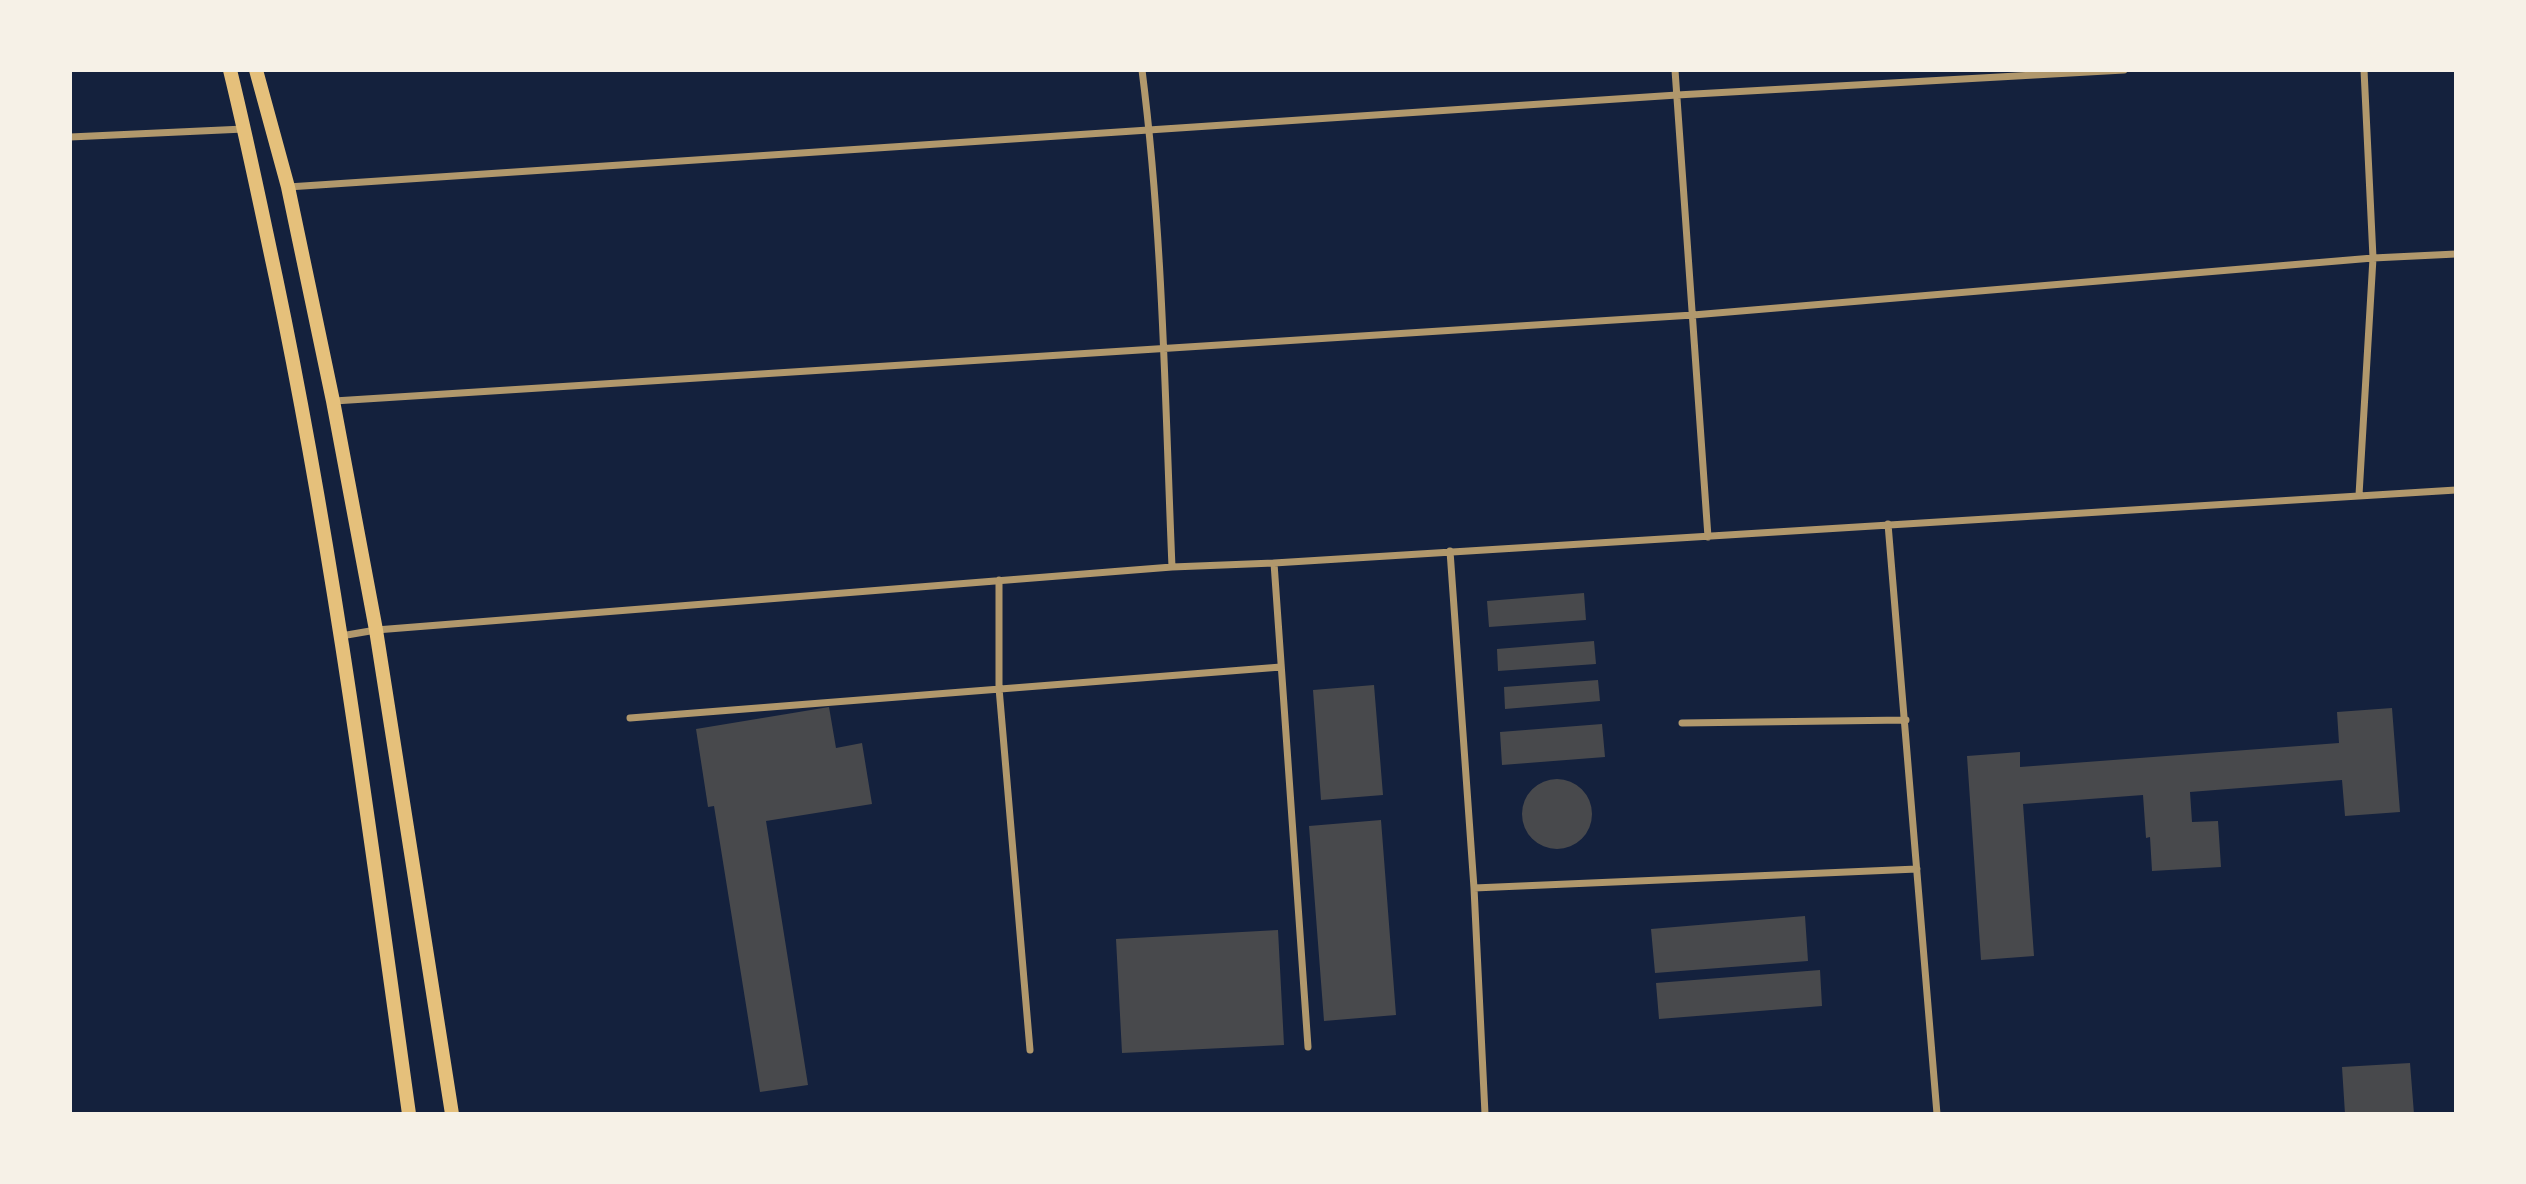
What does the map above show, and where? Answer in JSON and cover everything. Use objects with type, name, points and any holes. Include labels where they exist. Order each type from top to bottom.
[{"type":"main road","points":[[230,70],[245,129],[316,481],[358,749],[409,1114]]},
{"type":"main road","points":[[256,70],[288,187],[333,401],[376,630],[452,1114]]},
{"type":"street","points":[[1142,70],[1150,130],[1172,567]]},
{"type":"street","points":[[1675,70],[1708,537]]},
{"type":"street","points":[[288,187],[1677,95],[2124,70]]},
{"type":"street","points":[[2359,495],[2373,258],[2364,70]]},
{"type":"street","points":[[70,137],[245,129]]},
{"type":"street","points":[[333,401],[1693,315],[2373,258],[2456,254]]},
{"type":"street","points":[[340,636],[376,630],[1172,567],[1708,537],[2456,490]]},
{"type":"street","points":[[1888,524],[1937,1114]]},
{"type":"street","points":[[1450,551],[1475,888],[1485,1114]]},
{"type":"street","points":[[1274,563],[1308,1047]]},
{"type":"street","points":[[999,580],[999,688],[1030,1050]]},
{"type":"street","points":[[630,718],[1281,667]]},
{"type":"street","points":[[1682,723],[1906,720]]},
{"type":"street","points":[[1475,888],[1917,869]]},
{"type":"building","points":[[1584,593],[1586,620],[1489,627],[1487,601]]},
{"type":"building","points":[[1594,641],[1596,664],[1498,671],[1497,649]]},
{"type":"building","points":[[1598,680],[1600,701],[1505,709],[1504,687]]},
{"type":"building","points":[[1374,685],[1383,795],[1321,800],[1313,690]]},
{"type":"building","points":[[829,707],[836,748],[862,743],[872,804],[766,821],[808,1085],[760,1092],[714,806],[708,807],[696,729]]},
{"type":"building","points":[[2392,708],[2400,812],[2345,816],[2342,780],[2190,792],[2192,822],[2218,821],[2221,867],[2152,871],[2143,795],[2023,804],[2034,956],[1981,960],[1967,756],[2020,752],[2020,767],[2339,743],[2337,712]]},
{"type":"building","points":[[1602,724],[1605,757],[1502,765],[1500,732]]},
{"type":"building","points":[[1557,779],[1582,789],[1592,814],[1582,839],[1557,849],[1532,839],[1522,814],[1532,789]]},
{"type":"building","points":[[1381,820],[1396,1015],[1324,1021],[1309,826]]},
{"type":"building","points":[[1805,916],[1808,961],[1655,973],[1651,929]]},
{"type":"building","points":[[1278,930],[1284,1045],[1122,1053],[1116,939]]},
{"type":"building","points":[[1820,970],[1822,1006],[1659,1019],[1656,983]]},
{"type":"building","points":[[2410,1063],[2414,1114],[2345,1114],[2342,1067]]}]
